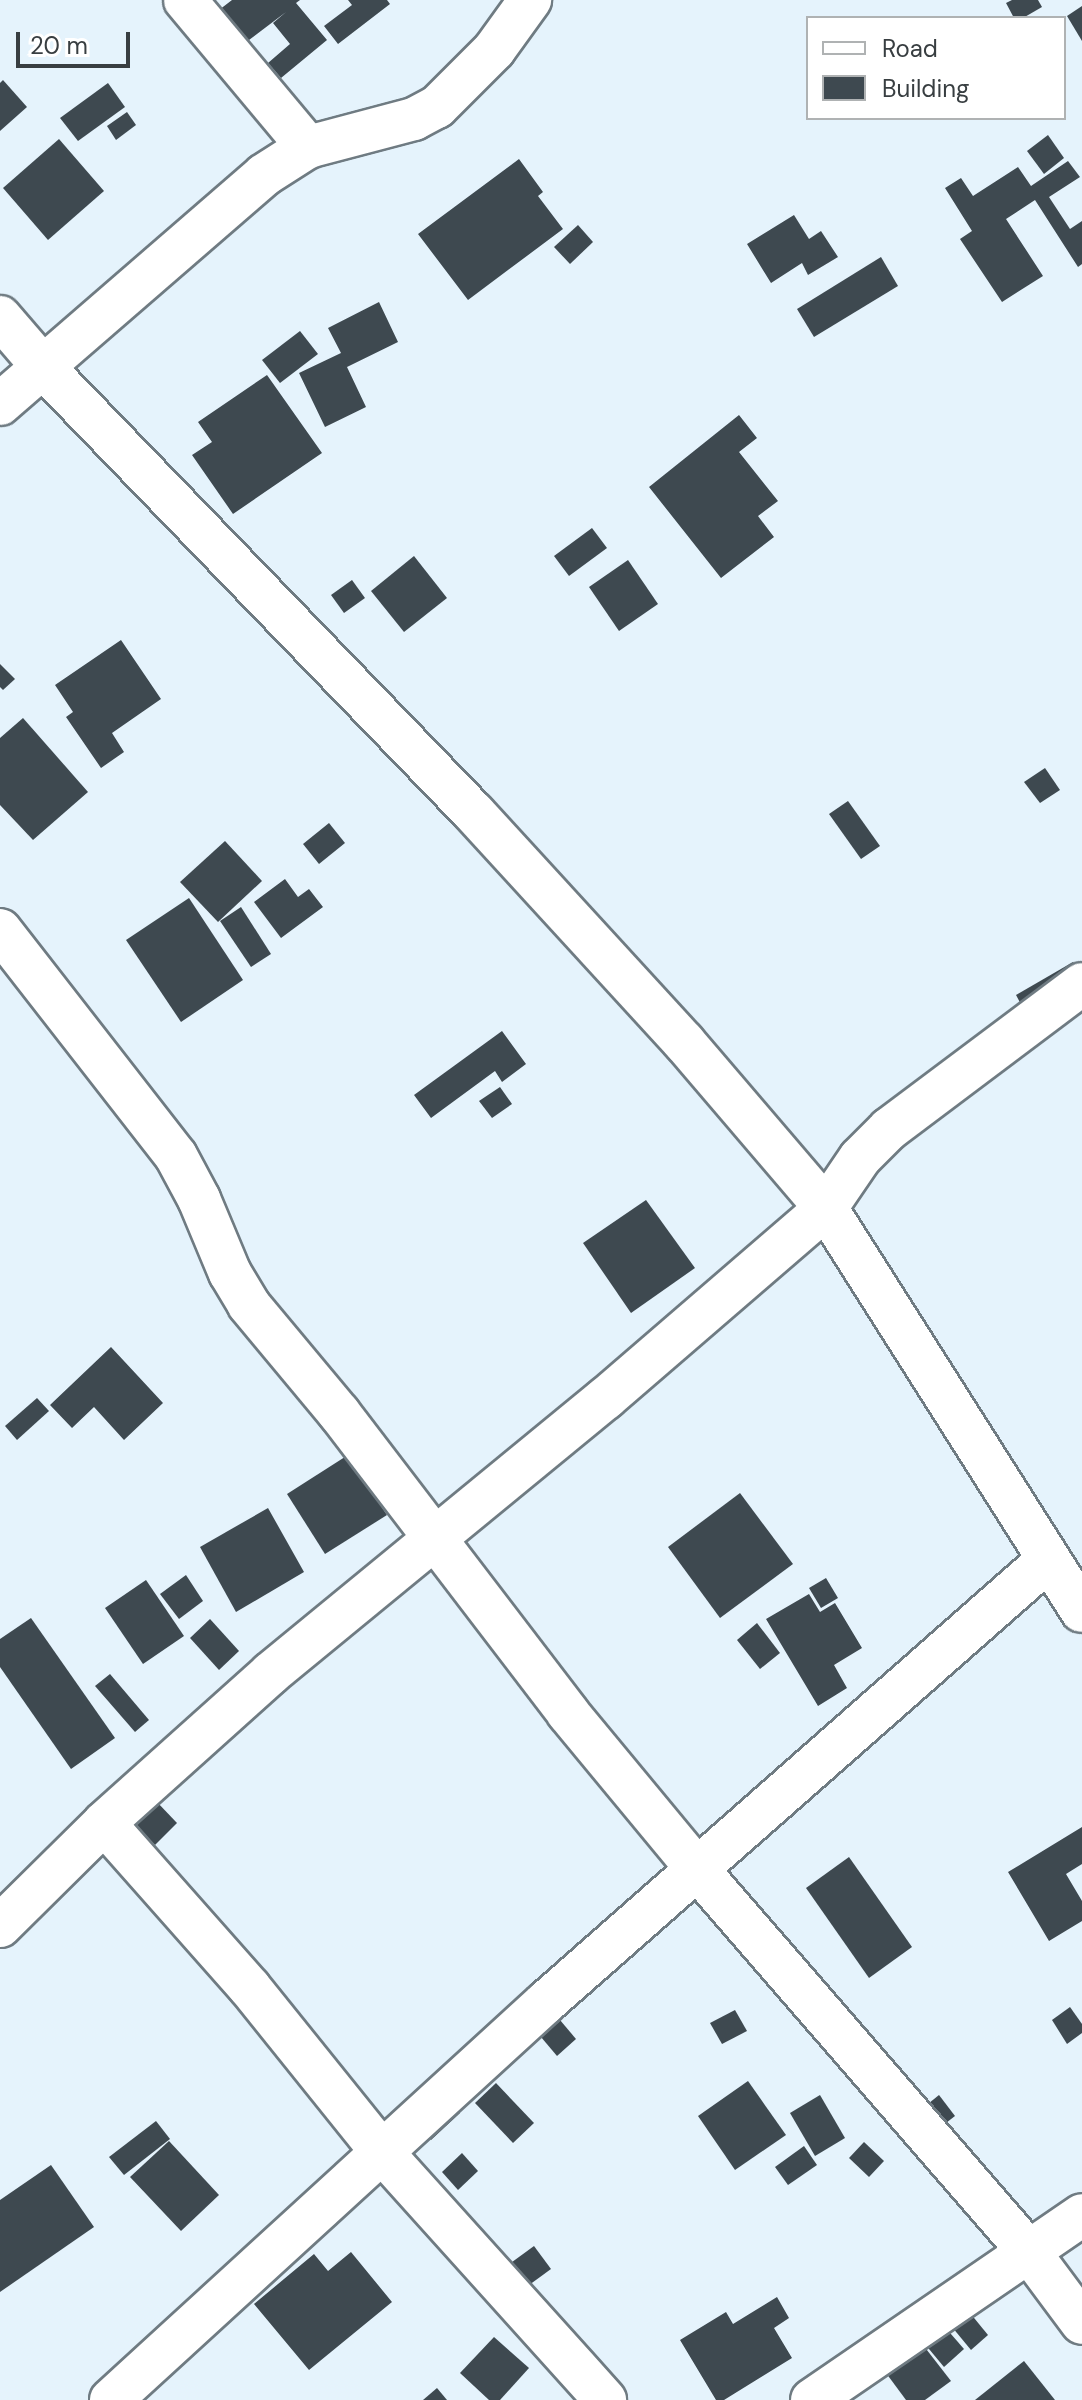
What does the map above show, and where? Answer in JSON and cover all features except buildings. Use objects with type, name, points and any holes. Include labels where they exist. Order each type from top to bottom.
[{"type":"street","points":[[185,0],[308,147]]},
{"type":"street","points":[[0,404],[264,175],[308,147],[414,119],[437,107],[494,50],[530,0]]},
{"type":"street","points":[[0,317],[43,367],[474,813],[684,1042],[826,1208],[1082,1611]]},
{"type":"street","points":[[0,930],[176,1156],[199,1199],[230,1273],[249,1305],[339,1413],[433,1540],[697,1869],[1030,2253],[1082,2323]]},
{"type":"street","points":[[0,1926],[104,1823],[271,1673],[606,1398],[826,1208],[860,1158],[889,1129],[1082,984]]},
{"type":"street","points":[[111,2400],[381,2151],[1049,1559]]},
{"type":"street","points":[[104,1823],[250,1988],[381,2151],[605,2400]]},
{"type":"street","points":[[812,2400],[1082,2215]]}]
